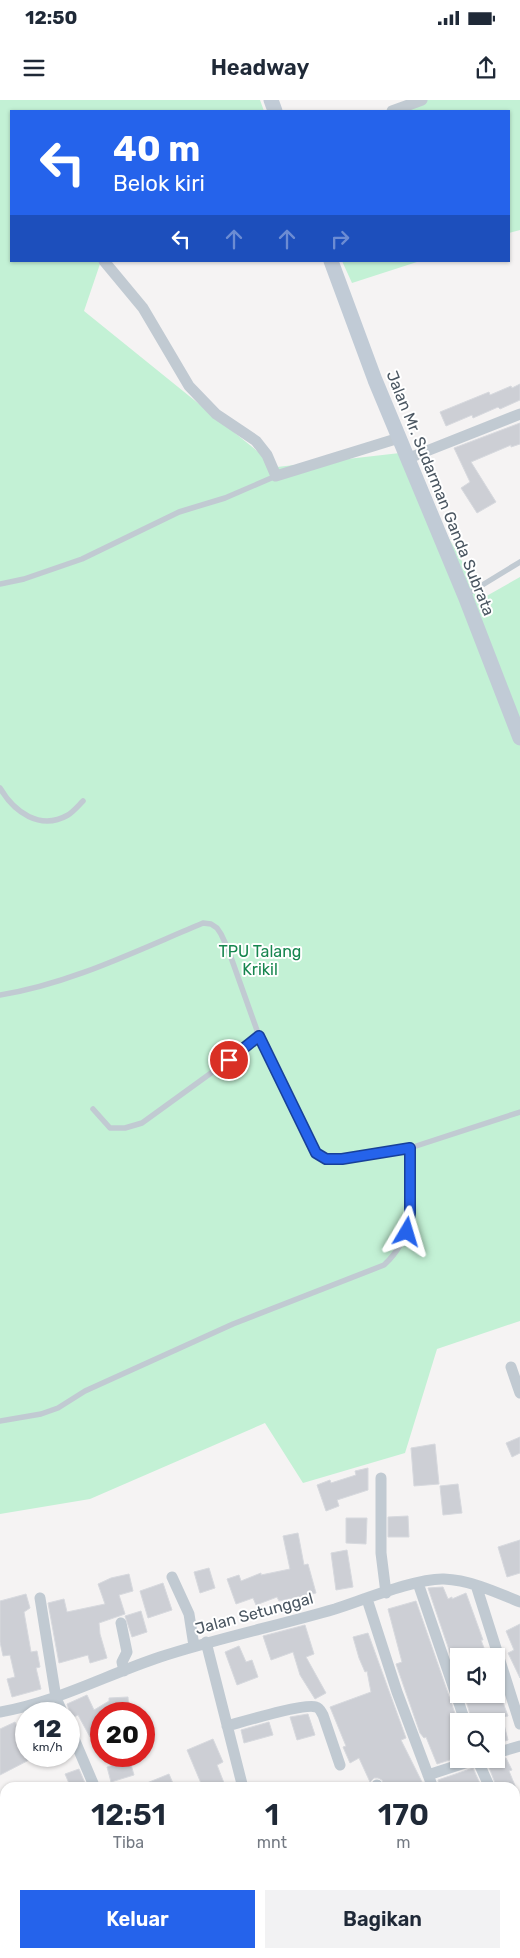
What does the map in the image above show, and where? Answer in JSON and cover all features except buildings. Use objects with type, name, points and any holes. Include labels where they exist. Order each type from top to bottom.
[{"type":"street","points":[[395,110],[422,100]]},
{"type":"street","points":[[105,262],[143,308],[189,386],[216,414],[256,440],[267,455],[276,476],[399,438]]},
{"type":"street","name":"Jalan Mr. Sudarman Ganda Subrata","points":[[331,262],[375,380],[465,596],[516,712],[520,738]]},
{"type":"street","points":[[409,458],[520,414]]},
{"type":"street","points":[[511,1367],[520,1393]]},
{"type":"street","points":[[381,1478],[381,1553],[386,1593]]},
{"type":"street","points":[[172,1577],[189,1614],[194,1646]]},
{"type":"street","name":"Jalan Setunggal","points":[[0,1712],[56,1698],[124,1671],[206,1642],[368,1599],[418,1583],[443,1579],[476,1586],[520,1602]]},
{"type":"street","points":[[418,1583],[462,1713]]},
{"type":"street","points":[[476,1586],[520,1724]]},
{"type":"street","points":[[40,1598],[58,1702]]},
{"type":"street","points":[[368,1599],[397,1692],[431,1782]]},
{"type":"street","points":[[121,1623],[127,1652],[122,1662],[124,1671]]},
{"type":"street","points":[[206,1642],[241,1782]]},
{"type":"street","points":[[227,1726],[281,1712],[310,1706],[318,1707],[323,1715],[340,1765]]},
{"type":"street","points":[[505,1750],[520,1746]]},
{"type":"street","points":[[80,1753],[92,1782]]},
{"type":"street","points":[[428,1775],[477,1759],[487,1782]]},
{"type":"lane","points":[[0,584],[24,579],[82,559],[178,512],[225,498],[276,476]]},
{"type":"lane","points":[[465,596],[520,562]]},
{"type":"lane","points":[[0,788],[8,802],[25,815],[39,820],[57,820],[70,814],[83,801]]},
{"type":"lane","points":[[0,995],[52,983],[148,948],[203,923],[211,924],[217,928],[228,949],[259,1036],[316,1153],[326,1159],[342,1159],[410,1148],[520,1112]]},
{"type":"lane","points":[[93,1109],[110,1128],[125,1128],[142,1123],[259,1036]]},
{"type":"lane","points":[[0,1421],[41,1414],[58,1408],[85,1391],[233,1324],[384,1265],[394,1256],[407,1232],[410,1213],[410,1148]]},
{"type":"green space","name":"TPU Talang Krikil","points":[[0,100],[260,100],[264,110],[10,110],[10,262],[101,262],[84,311],[277,467],[400,453],[483,598],[520,577],[520,1321],[437,1349],[405,1453],[303,1483],[265,1423],[90,1499],[0,1514]]},
{"type":"green space","points":[[419,100],[520,100],[520,230],[510,233],[510,110],[391,110]]},
{"type":"green space","points":[[342,262],[417,262],[352,283]]},
{"type":"route","points":[[229,1060],[259,1036],[316,1153],[326,1159],[342,1159],[410,1148],[410,1213],[407,1232]]}]
